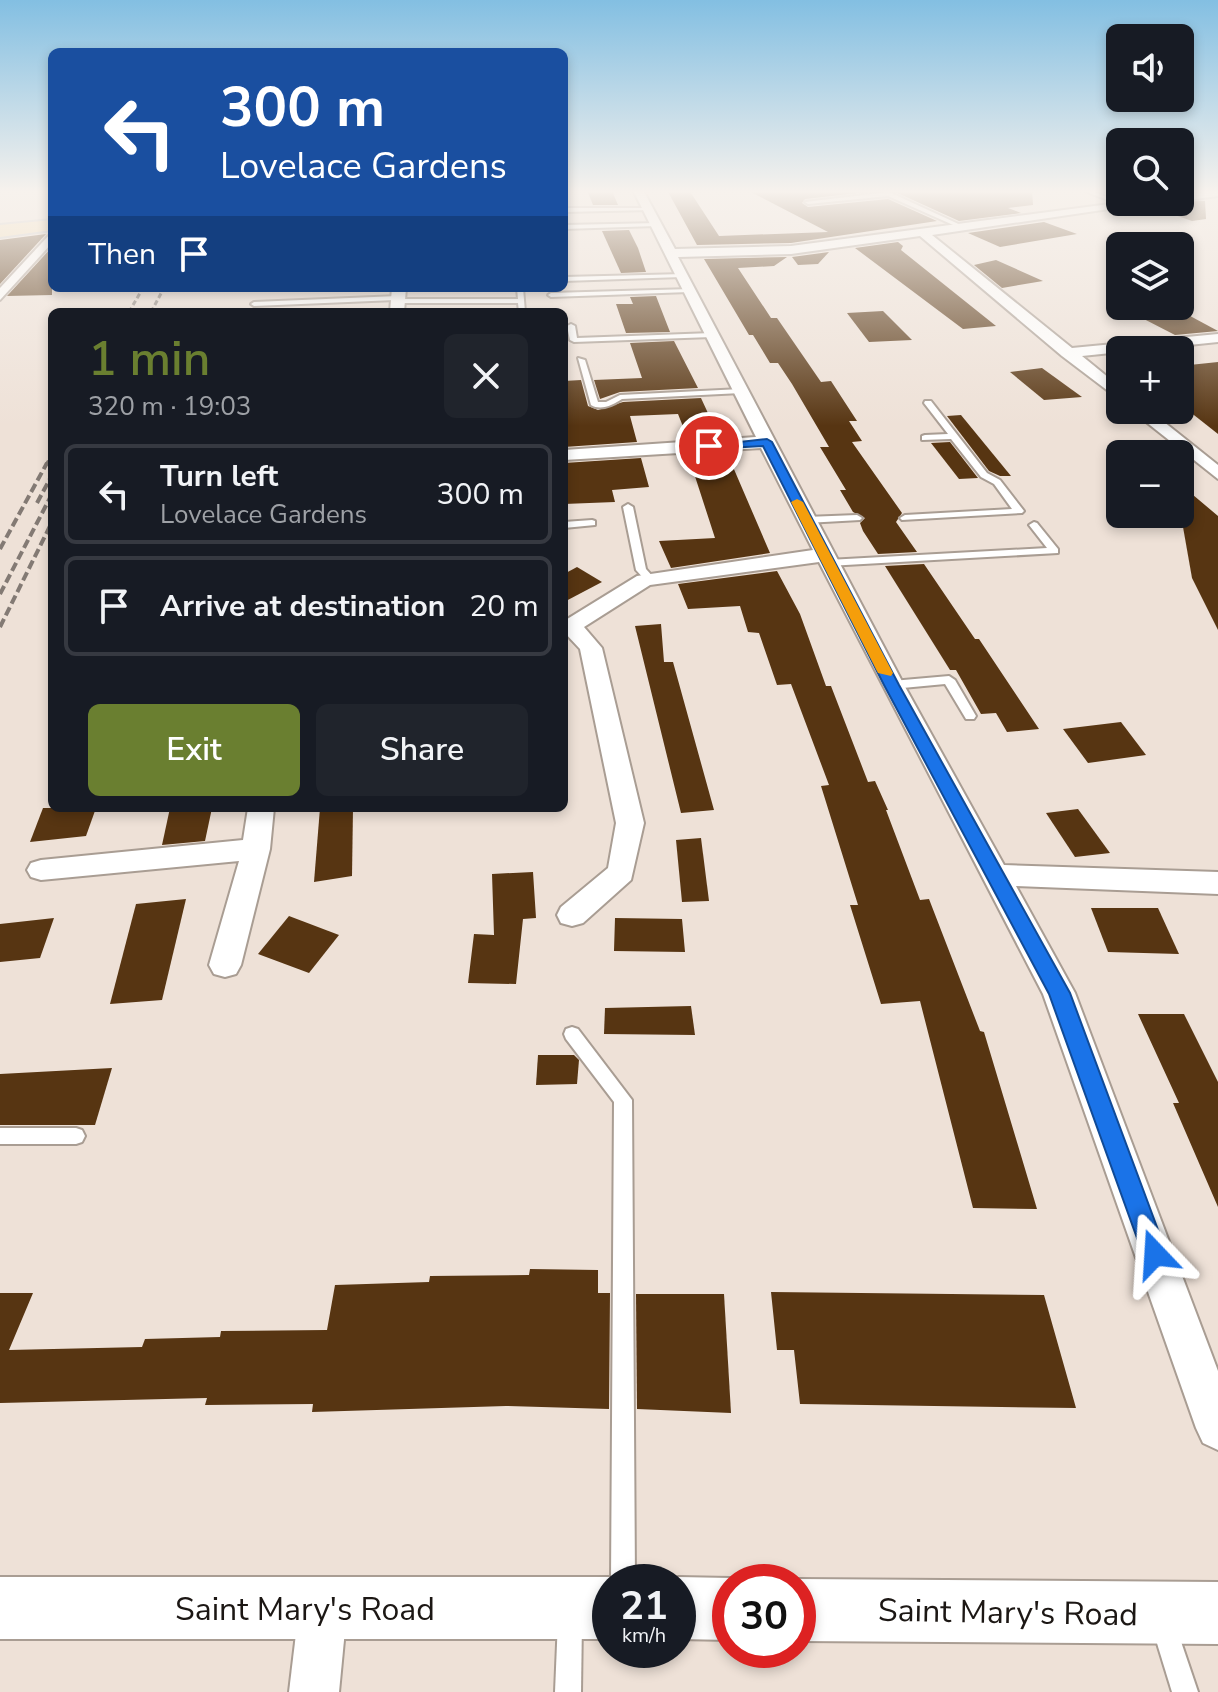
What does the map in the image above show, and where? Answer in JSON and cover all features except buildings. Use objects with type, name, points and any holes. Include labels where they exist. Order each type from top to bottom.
[{"type":"street","points":[[0,296],[23,269]]},
{"type":"street","points":[[679,269],[892,685],[1059,993],[1218,1428]]},
{"type":"street","points":[[966,269],[1106,384]]},
{"type":"street","points":[[1067,353],[1218,338]]},
{"type":"street","points":[[1156,424],[1218,474]]},
{"type":"street","points":[[568,455],[767,442]]},
{"type":"street","points":[[568,626],[650,579],[826,559]]},
{"type":"street","points":[[568,628],[591,648],[630,823],[621,873],[572,915]]},
{"type":"street","points":[[225,965],[256,849],[261,812]]},
{"type":"street","points":[[41,870],[256,849]]},
{"type":"street","points":[[997,875],[1218,883]]},
{"type":"street","name":"Saint Mary's Road","points":[[0,1608],[590,1608]]},
{"type":"street","points":[[314,1692],[323,1609]]},
{"type":"street","name":"Saint Mary's Road","points":[[816,1610],[1189,1614]]},
{"type":"lane","points":[[568,279],[685,282]]},
{"type":"lane","points":[[551,295],[685,282]]},
{"type":"lane","points":[[520,292],[522,308]]},
{"type":"lane","points":[[254,304],[521,301]]},
{"type":"lane","points":[[571,326],[574,340],[712,335]]},
{"type":"lane","points":[[581,360],[595,405],[608,404],[620,397],[741,391]]},
{"type":"lane","points":[[905,518],[1019,511],[928,403]]},
{"type":"lane","points":[[925,438],[953,436]]},
{"type":"lane","points":[[628,507],[641,570],[650,579]]},
{"type":"lane","points":[[806,520],[857,518]]},
{"type":"lane","points":[[568,525],[592,523]]},
{"type":"lane","points":[[826,559],[1054,551],[1034,525]]},
{"type":"lane","points":[[892,685],[949,680],[970,716]]},
{"type":"lane","points":[[572,1034],[623,1100],[623,1564]]},
{"type":"lane","points":[[0,1136],[76,1136]]},
{"type":"lane","points":[[568,1692],[590,1608]]},
{"type":"lane","points":[[1185,1692],[1189,1614]]},
{"type":"railway","points":[[131,308],[141,292]]},
{"type":"railway","points":[[153,308],[162,292]]},
{"type":"railway","points":[[46,465],[48,461]]},
{"type":"railway","points":[[0,549],[47,463]]},
{"type":"railway","points":[[37,503],[48,482]]},
{"type":"railway","points":[[0,594],[48,502]]},
{"type":"railway","points":[[0,627],[48,530]]},
{"type":"slow traffic","points":[[797,502],[885,673]]},
{"type":"route","points":[[709,446],[767,442],[892,685],[1059,993],[1155,1254]]}]
